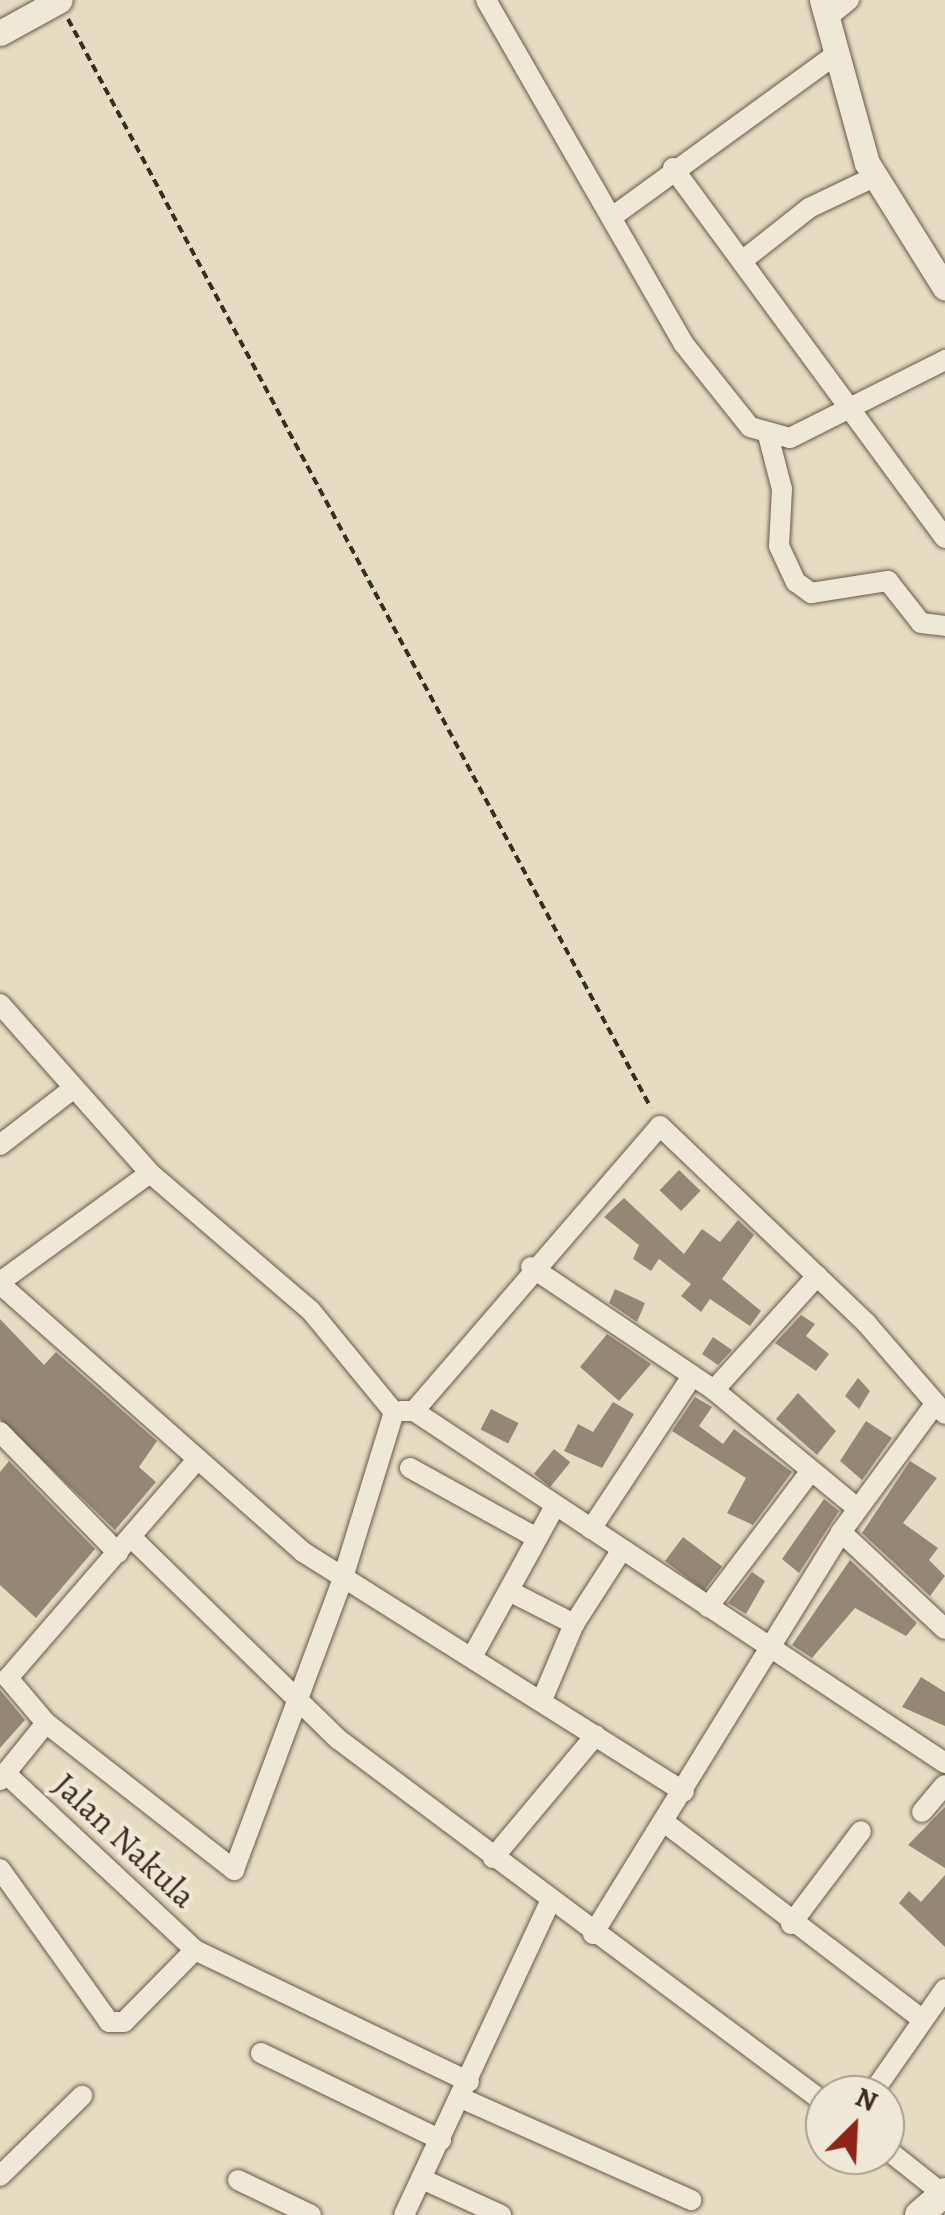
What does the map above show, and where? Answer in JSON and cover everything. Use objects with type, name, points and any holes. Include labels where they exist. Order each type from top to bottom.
[{"type":"main road","points":[[919,2215],[944,2193]]},
{"type":"street","points":[[0,33],[59,0]]},
{"type":"street","points":[[486,0],[683,342],[737,414],[768,435],[790,438],[945,360]]},
{"type":"street","points":[[833,5],[832,58],[874,177],[945,288]]},
{"type":"street","points":[[612,218],[672,168],[832,58]]},
{"type":"street","points":[[672,168],[945,538]]},
{"type":"street","points":[[742,261],[809,208],[874,177]]},
{"type":"street","points":[[768,435],[781,476],[779,546],[796,582],[811,593],[888,580],[921,623],[945,626]]},
{"type":"street","points":[[0,1004],[150,1173],[288,1288],[404,1411],[591,1529],[767,1650],[945,1763]]},
{"type":"street","points":[[0,1145],[74,1088]]},
{"type":"street","points":[[197,1460],[126,1546],[4,1675],[46,1723],[234,1870],[404,1411],[660,1126],[817,1276],[940,1409],[856,1508],[593,1934]]},
{"type":"street","points":[[150,1173],[0,1283],[197,1460],[342,1581],[542,1700],[684,1792]]},
{"type":"street","points":[[531,1268],[689,1381],[714,1390],[856,1508]]},
{"type":"street","points":[[714,1390],[817,1276]]},
{"type":"street","points":[[591,1529],[689,1381]]},
{"type":"street","points":[[3,1440],[301,1694],[322,1726],[550,1902],[805,2088]]},
{"type":"street","points":[[410,1468],[537,1538]]},
{"type":"street","points":[[708,1608],[810,1472]]},
{"type":"street","points":[[472,1657],[555,1506]]},
{"type":"street","points":[[841,1532],[945,1629]]},
{"type":"street","points":[[542,1700],[574,1624],[621,1552]]},
{"type":"street","points":[[511,1592],[574,1624]]},
{"type":"street","points":[[3,1777],[46,1723]]},
{"type":"street","points":[[494,1858],[596,1735]]},
{"type":"street","name":"Jalan Nakula","points":[[0,1869],[109,2022],[124,2022],[195,1950],[3,1777]]},
{"type":"street","points":[[922,1812],[945,1785]]},
{"type":"street","points":[[664,1822],[790,1924],[922,2019]]},
{"type":"street","points":[[790,1924],[861,1831]]},
{"type":"street","points":[[404,2215],[550,1902]]},
{"type":"street","points":[[195,1950],[465,2090],[692,2200]]},
{"type":"street","points":[[884,2075],[945,1990]]},
{"type":"street","points":[[261,2053],[441,2140]]},
{"type":"street","points":[[0,2176],[82,2096]]},
{"type":"street","points":[[905,2163],[944,2193]]},
{"type":"street","points":[[422,2178],[502,2215]]},
{"type":"street","points":[[238,2180],[311,2215]]},
{"type":"path","points":[[59,0],[660,1126]]},
{"type":"building","points":[[679,1170],[701,1191],[681,1211],[660,1190]]},
{"type":"building","points":[[624,1198],[684,1254],[702,1229],[720,1242],[738,1220],[754,1235],[722,1279],[761,1311],[750,1326],[710,1299],[701,1312],[681,1296],[691,1284],[659,1259],[651,1271],[633,1259],[639,1245],[604,1217]]},
{"type":"building","points":[[615,1289],[645,1303],[637,1322],[609,1303]]},
{"type":"building","points":[[801,1315],[815,1324],[806,1336],[829,1354],[816,1371],[775,1343]]},
{"type":"building","points":[[0,1319],[44,1365],[56,1352],[157,1441],[139,1467],[156,1482],[115,1530],[0,1419]]},
{"type":"building","points":[[607,1334],[651,1364],[619,1401],[580,1367]]},
{"type":"building","points":[[713,1337],[732,1350],[718,1365],[702,1354]]},
{"type":"building","points":[[858,1378],[870,1391],[859,1409],[845,1396]]},
{"type":"building","points":[[798,1393],[836,1431],[817,1455],[776,1419]]},
{"type":"building","points":[[695,1397],[712,1407],[699,1426],[723,1444],[734,1429],[792,1472],[753,1525],[727,1513],[746,1478],[672,1431]]},
{"type":"building","points":[[613,1402],[634,1414],[602,1468],[564,1451],[578,1424],[593,1432]]},
{"type":"building","points":[[491,1409],[519,1423],[508,1444],[481,1429]]},
{"type":"building","points":[[866,1421],[892,1438],[862,1480],[840,1461]]},
{"type":"building","points":[[554,1449],[570,1462],[550,1487],[534,1474]]},
{"type":"building","points":[[9,1461],[95,1549],[36,1618],[0,1585],[0,1472]]},
{"type":"building","points":[[910,1461],[937,1478],[903,1523],[938,1548],[929,1560],[945,1576],[930,1596],[862,1533]]},
{"type":"building","points":[[824,1499],[839,1511],[799,1573],[782,1559]]},
{"type":"building","points":[[683,1537],[722,1566],[704,1590],[665,1561]]},
{"type":"building","points":[[850,1560],[917,1623],[906,1636],[855,1608],[812,1658],[792,1645]]},
{"type":"building","points":[[752,1572],[765,1581],[746,1614],[728,1603]]},
{"type":"building","points":[[921,1677],[945,1692],[945,1726],[902,1707]]},
{"type":"building","points":[[0,1690],[25,1720],[0,1748]]},
{"type":"building","points":[[945,1807],[945,1868],[908,1845]]},
{"type":"building","points":[[945,1875],[945,1947],[899,1903],[909,1891],[921,1902]]}]
